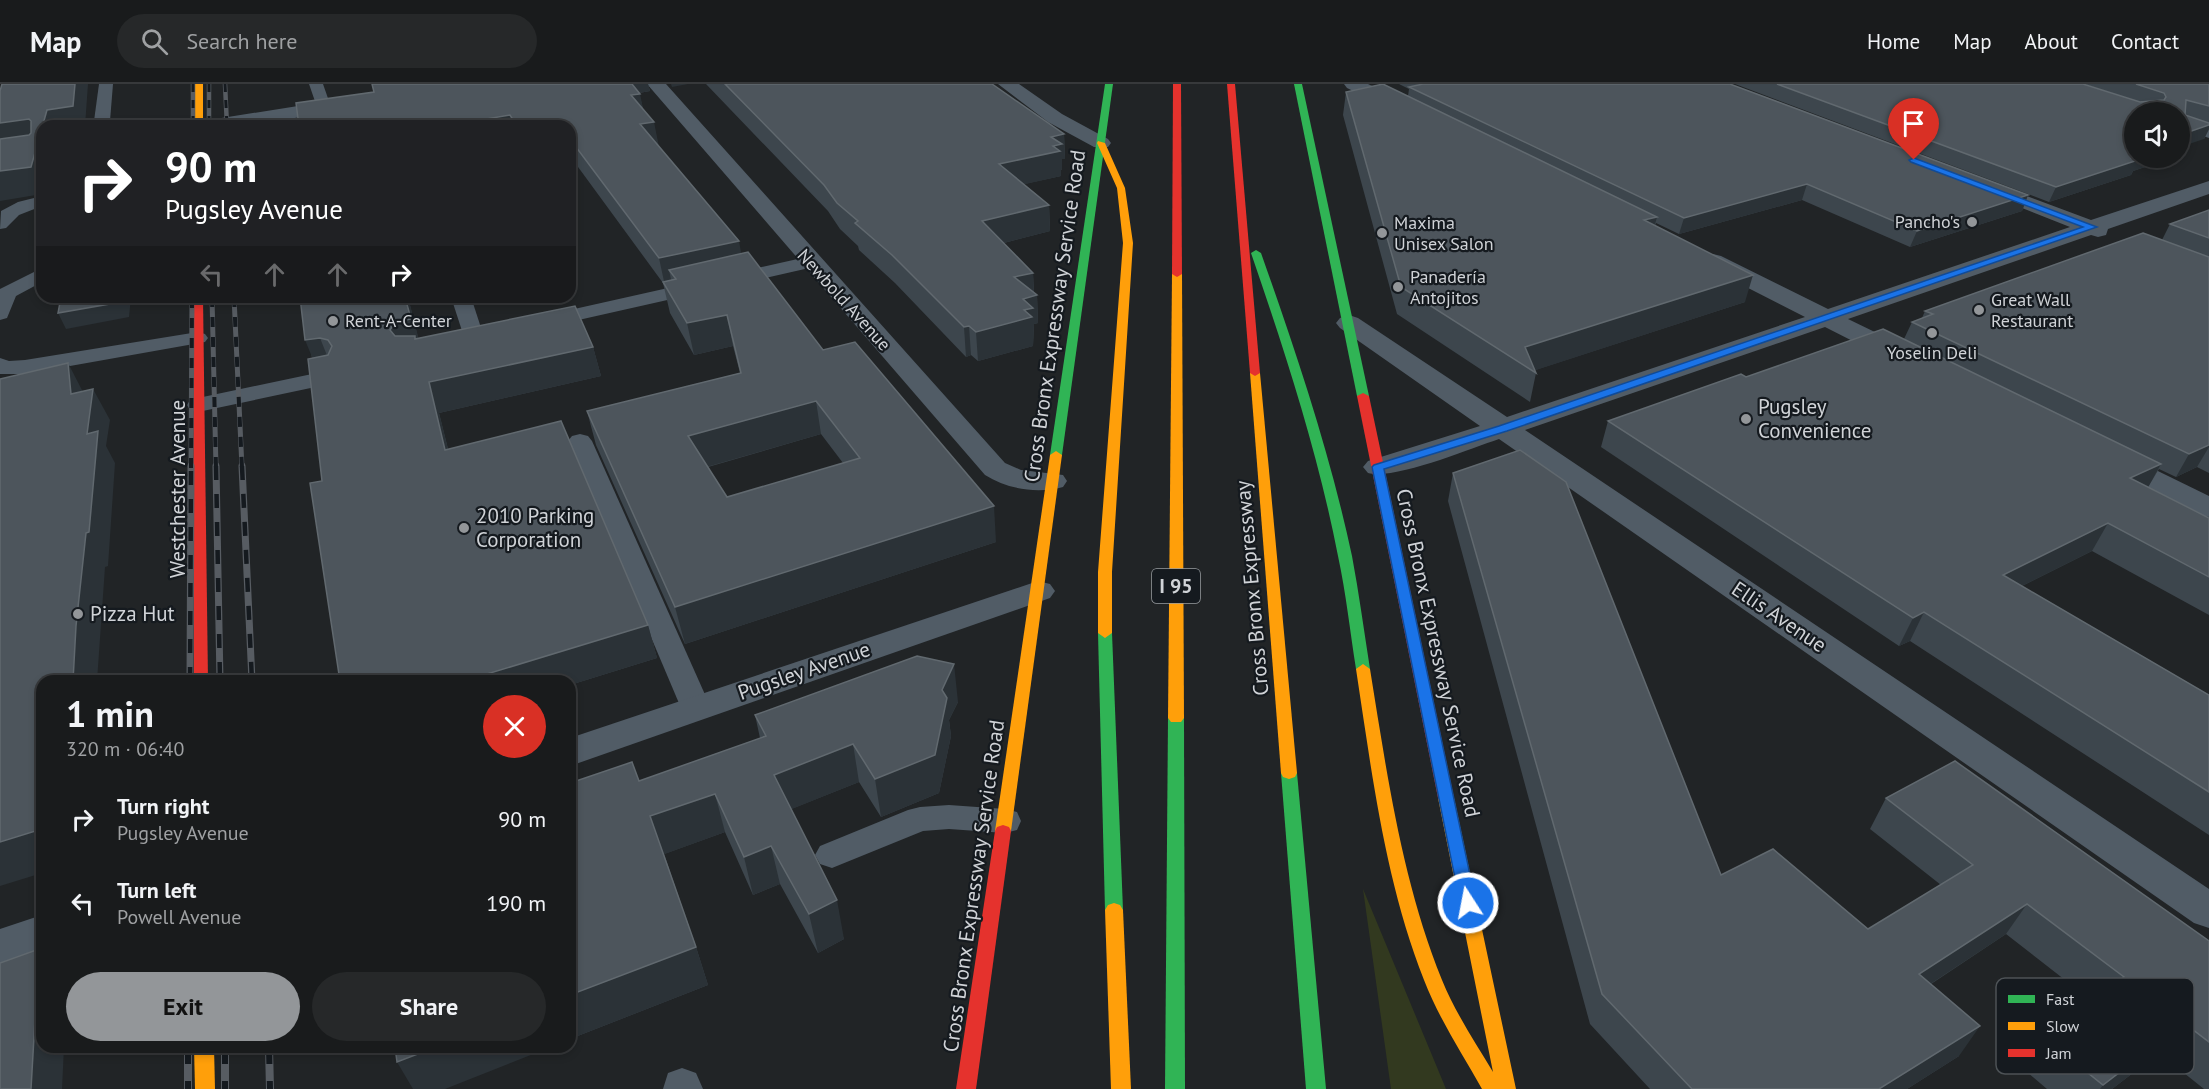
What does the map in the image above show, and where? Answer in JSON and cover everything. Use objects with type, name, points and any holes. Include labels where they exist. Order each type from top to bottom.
[{"type":"main road","points":[[199,84],[200,120]]},
{"type":"main road","name":"Cross Bronx Expressway Service Road","points":[[966,1089],[1109,84]]},
{"type":"main road","name":"I 95","points":[[1175,1089],[1177,84]]},
{"type":"main road","name":"Cross Bronx Expressway","points":[[1231,84],[1316,1089]]},
{"type":"main road","name":"Cross Bronx Expressway Service Road","points":[[1298,84],[1506,1089]]},
{"type":"main road","points":[[1235,129],[1245,95]]},
{"type":"main road","points":[[1101,143],[1121,189],[1128,243],[1105,572],[1105,670],[1121,1089]]},
{"type":"main road","points":[[1241,210],[1290,348],[1335,516],[1345,558],[1388,820],[1416,934],[1434,983],[1492,1089]]},
{"type":"main road","name":"Westchester Avenue","points":[[198,303],[201,675]]},
{"type":"main road","points":[[204,1053],[204,1089]]},
{"type":"street","name":"Newbold Avenue","points":[[656,84],[995,469],[1016,478],[1052,481]]},
{"type":"street","points":[[1007,84],[1055,118],[1101,143]]},
{"type":"street","points":[[1353,84],[1428,121]]},
{"type":"street","points":[[245,120],[357,102]]},
{"type":"street","points":[[2190,125],[2209,132]]},
{"type":"street","points":[[1970,181],[2124,240]]},
{"type":"street","points":[[1378,467],[1503,428],[2209,187]]},
{"type":"street","points":[[1697,254],[1925,367]]},
{"type":"street","name":"Ellis Avenue","points":[[1349,323],[2209,911]]},
{"type":"street","points":[[2093,451],[2209,508]]},
{"type":"street","name":"Pugsley Avenue","points":[[576,750],[1038,591]]},
{"type":"street","points":[[0,947],[36,935]]},
{"type":"lane","points":[[102,120],[106,84]]},
{"type":"lane","points":[[316,84],[323,107]]},
{"type":"lane","points":[[0,224],[3,217],[18,208],[36,203]]},
{"type":"lane","points":[[520,327],[811,262]]},
{"type":"lane","points":[[0,314],[3,292],[36,277]]},
{"type":"lane","points":[[463,303],[474,337]]},
{"type":"lane","points":[[456,349],[474,337],[497,332]]},
{"type":"lane","points":[[0,364],[4,368],[25,367],[198,338]]},
{"type":"lane","points":[[198,405],[331,376]]},
{"type":"lane","points":[[580,441],[696,708]]},
{"type":"lane","points":[[832,855],[920,819],[949,817],[1005,821]]},
{"type":"green space","points":[[1363,889],[1446,1089],[1391,1089]]},
{"type":"building","points":[[2,84],[75,84],[73,106],[47,110],[44,120],[36,120],[36,149],[31,167],[0,171],[0,139],[29,135],[31,121],[29,119],[0,123]]},
{"type":"building","points":[[372,84],[632,84],[640,94],[631,95],[654,122],[640,124],[739,241],[659,258],[576,147],[576,120],[513,120],[510,115],[480,120],[298,120],[296,103],[374,92]]},
{"type":"building","points":[[725,84],[992,84],[1064,134],[1051,137],[1062,144],[1053,146],[1060,151],[999,164],[1049,205],[982,221],[1033,273],[1014,277],[1037,295],[1023,299],[1033,308],[1024,310],[1032,317],[976,332],[969,326],[964,327],[892,255],[855,223],[858,221],[837,203],[824,185]]},
{"type":"building","points":[[1383,84],[1657,217],[1644,220],[1753,275],[1525,347],[1536,373],[1401,287],[1346,92]]},
{"type":"building","points":[[1423,84],[1730,84],[2028,195],[1917,231],[1807,184],[1684,218],[1409,87]]},
{"type":"building","points":[[1777,84],[2083,84],[2140,102],[2124,102],[2124,165],[2056,187]]},
{"type":"building","points":[[2136,84],[2209,84],[2209,106],[2186,100],[2186,102],[2140,102],[2164,100],[2166,97],[2164,93]]},
{"type":"building","points":[[2190,117],[2209,123],[2209,125],[2190,132]]},
{"type":"building","points":[[2209,210],[2209,238],[2170,224]]},
{"type":"building","points":[[2143,233],[2209,257],[2209,445],[2189,454],[1912,322],[1933,314],[1925,311]]},
{"type":"building","points":[[748,252],[823,350],[855,342],[994,506],[675,607],[587,411],[741,373],[727,315],[687,323],[663,282],[676,279],[669,270]],"holes":[[[816,401],[860,458],[727,497],[688,436]]]},
{"type":"building","points":[[60,303],[115,303],[58,313]]},
{"type":"building","points":[[301,303],[407,303],[411,319],[395,322],[390,330],[395,336],[415,336],[415,339],[575,306],[593,347],[429,382],[445,450],[561,421],[648,625],[484,675],[339,675],[310,483],[322,481],[308,359],[328,355],[332,346],[328,340],[320,338],[305,340]]},
{"type":"building","points":[[1883,329],[2161,464],[2130,478],[2209,518],[2209,577],[2108,523],[2003,575],[2209,695],[2209,792],[1924,612],[1913,618],[1608,421],[1741,374],[1746,377]]},
{"type":"building","points":[[68,363],[71,394],[93,389],[87,434],[98,431],[89,532],[86,533],[76,626],[73,675],[36,675],[36,831],[0,842],[0,379]]},
{"type":"building","points":[[1520,450],[1566,482],[1721,875],[1773,849],[1868,929],[1973,865],[1886,798],[1955,761],[2209,941],[2209,1042],[2194,1031],[2194,978],[2123,978],[2027,904],[1919,974],[1980,1026],[1879,1089],[1692,1089],[1602,994],[1453,473]]},
{"type":"building","points":[[917,656],[954,664],[942,690],[947,698],[935,755],[875,779],[853,744],[774,775],[837,900],[809,914],[771,846],[744,857],[715,794],[650,816],[696,947],[576,993],[576,781],[632,762],[639,781],[766,736],[755,715]]},
{"type":"building","points":[[36,950],[36,1002],[31,1089],[0,1089],[0,963]]},
{"type":"building","points":[[396,1053],[420,1053],[397,1062]]},
{"type":"building","points":[[2089,1074],[2117,1074],[2103,1085]]},
{"type":"railway","points":[[193,84],[193,120]]},
{"type":"railway","points":[[209,84],[209,120]]},
{"type":"railway","points":[[225,84],[227,120]]},
{"type":"railway","points":[[191,468],[192,303]]},
{"type":"railway","points":[[212,303],[216,468]]},
{"type":"railway","points":[[234,303],[242,468]]},
{"type":"railway","points":[[190,675],[191,466]]},
{"type":"railway","points":[[216,466],[220,675]]},
{"type":"railway","points":[[242,466],[252,675]]},
{"type":"railway","points":[[188,1053],[188,1089]]},
{"type":"railway","points":[[225,1053],[225,1089]]},
{"type":"railway","points":[[269,1053],[270,1089]]},
{"type":"traffic: fast","points":[[1056,455],[1109,84]]},
{"type":"traffic: fast","points":[[1298,84],[1363,396]]},
{"type":"traffic: fast","points":[[1256,253],[1294,365],[1327,479],[1345,556],[1363,669]]},
{"type":"traffic: fast","points":[[1105,633],[1114,910]]},
{"type":"traffic: fast","points":[[1175,1089],[1176,718]]},
{"type":"traffic: fast","points":[[1289,773],[1316,1089]]},
{"type":"traffic: slow","points":[[199,84],[199,120]]},
{"type":"traffic: slow","points":[[1101,143],[1121,188],[1128,243],[1105,572],[1105,633]]},
{"type":"traffic: slow","points":[[1176,718],[1177,274]]},
{"type":"traffic: slow","points":[[1255,373],[1289,773]]},
{"type":"traffic: slow","points":[[1003,831],[1056,455]]},
{"type":"traffic: slow","points":[[1363,669],[1389,827],[1419,943],[1439,995],[1492,1089]]},
{"type":"traffic: slow","points":[[1446,798],[1506,1089]]},
{"type":"traffic: slow","points":[[1114,910],[1121,1089]]},
{"type":"traffic: slow","points":[[204,1053],[205,1089]]},
{"type":"traffic: jam","points":[[1177,84],[1177,274]]},
{"type":"traffic: jam","points":[[1231,84],[1255,373]]},
{"type":"traffic: jam","points":[[198,303],[201,675]]},
{"type":"traffic: jam","points":[[1363,396],[1446,798]]},
{"type":"traffic: jam","points":[[966,1089],[1003,831]]},
{"type":"place","name":"Pancho's","points":[[1972,222]]},
{"type":"place","name":"Maxima Unisex Salon","points":[[1382,233]]},
{"type":"place","name":"Panadería Antojitos","points":[[1398,287]]},
{"type":"place","name":"Great Wall Restaurant","points":[[1979,310]]},
{"type":"place","name":"Rent-A-Center","points":[[333,321]]},
{"type":"place","name":"Yoselin Deli","points":[[1932,333]]},
{"type":"place","name":"Pugsley Convenience","points":[[1746,419]]},
{"type":"place","name":"2010 Parking Corporation","points":[[464,528]]},
{"type":"place","name":"Pizza Hut","points":[[78,614]]},
{"type":"route","points":[[1468,903],[1378,467],[1503,428],[2092,227],[1914,160]]}]
